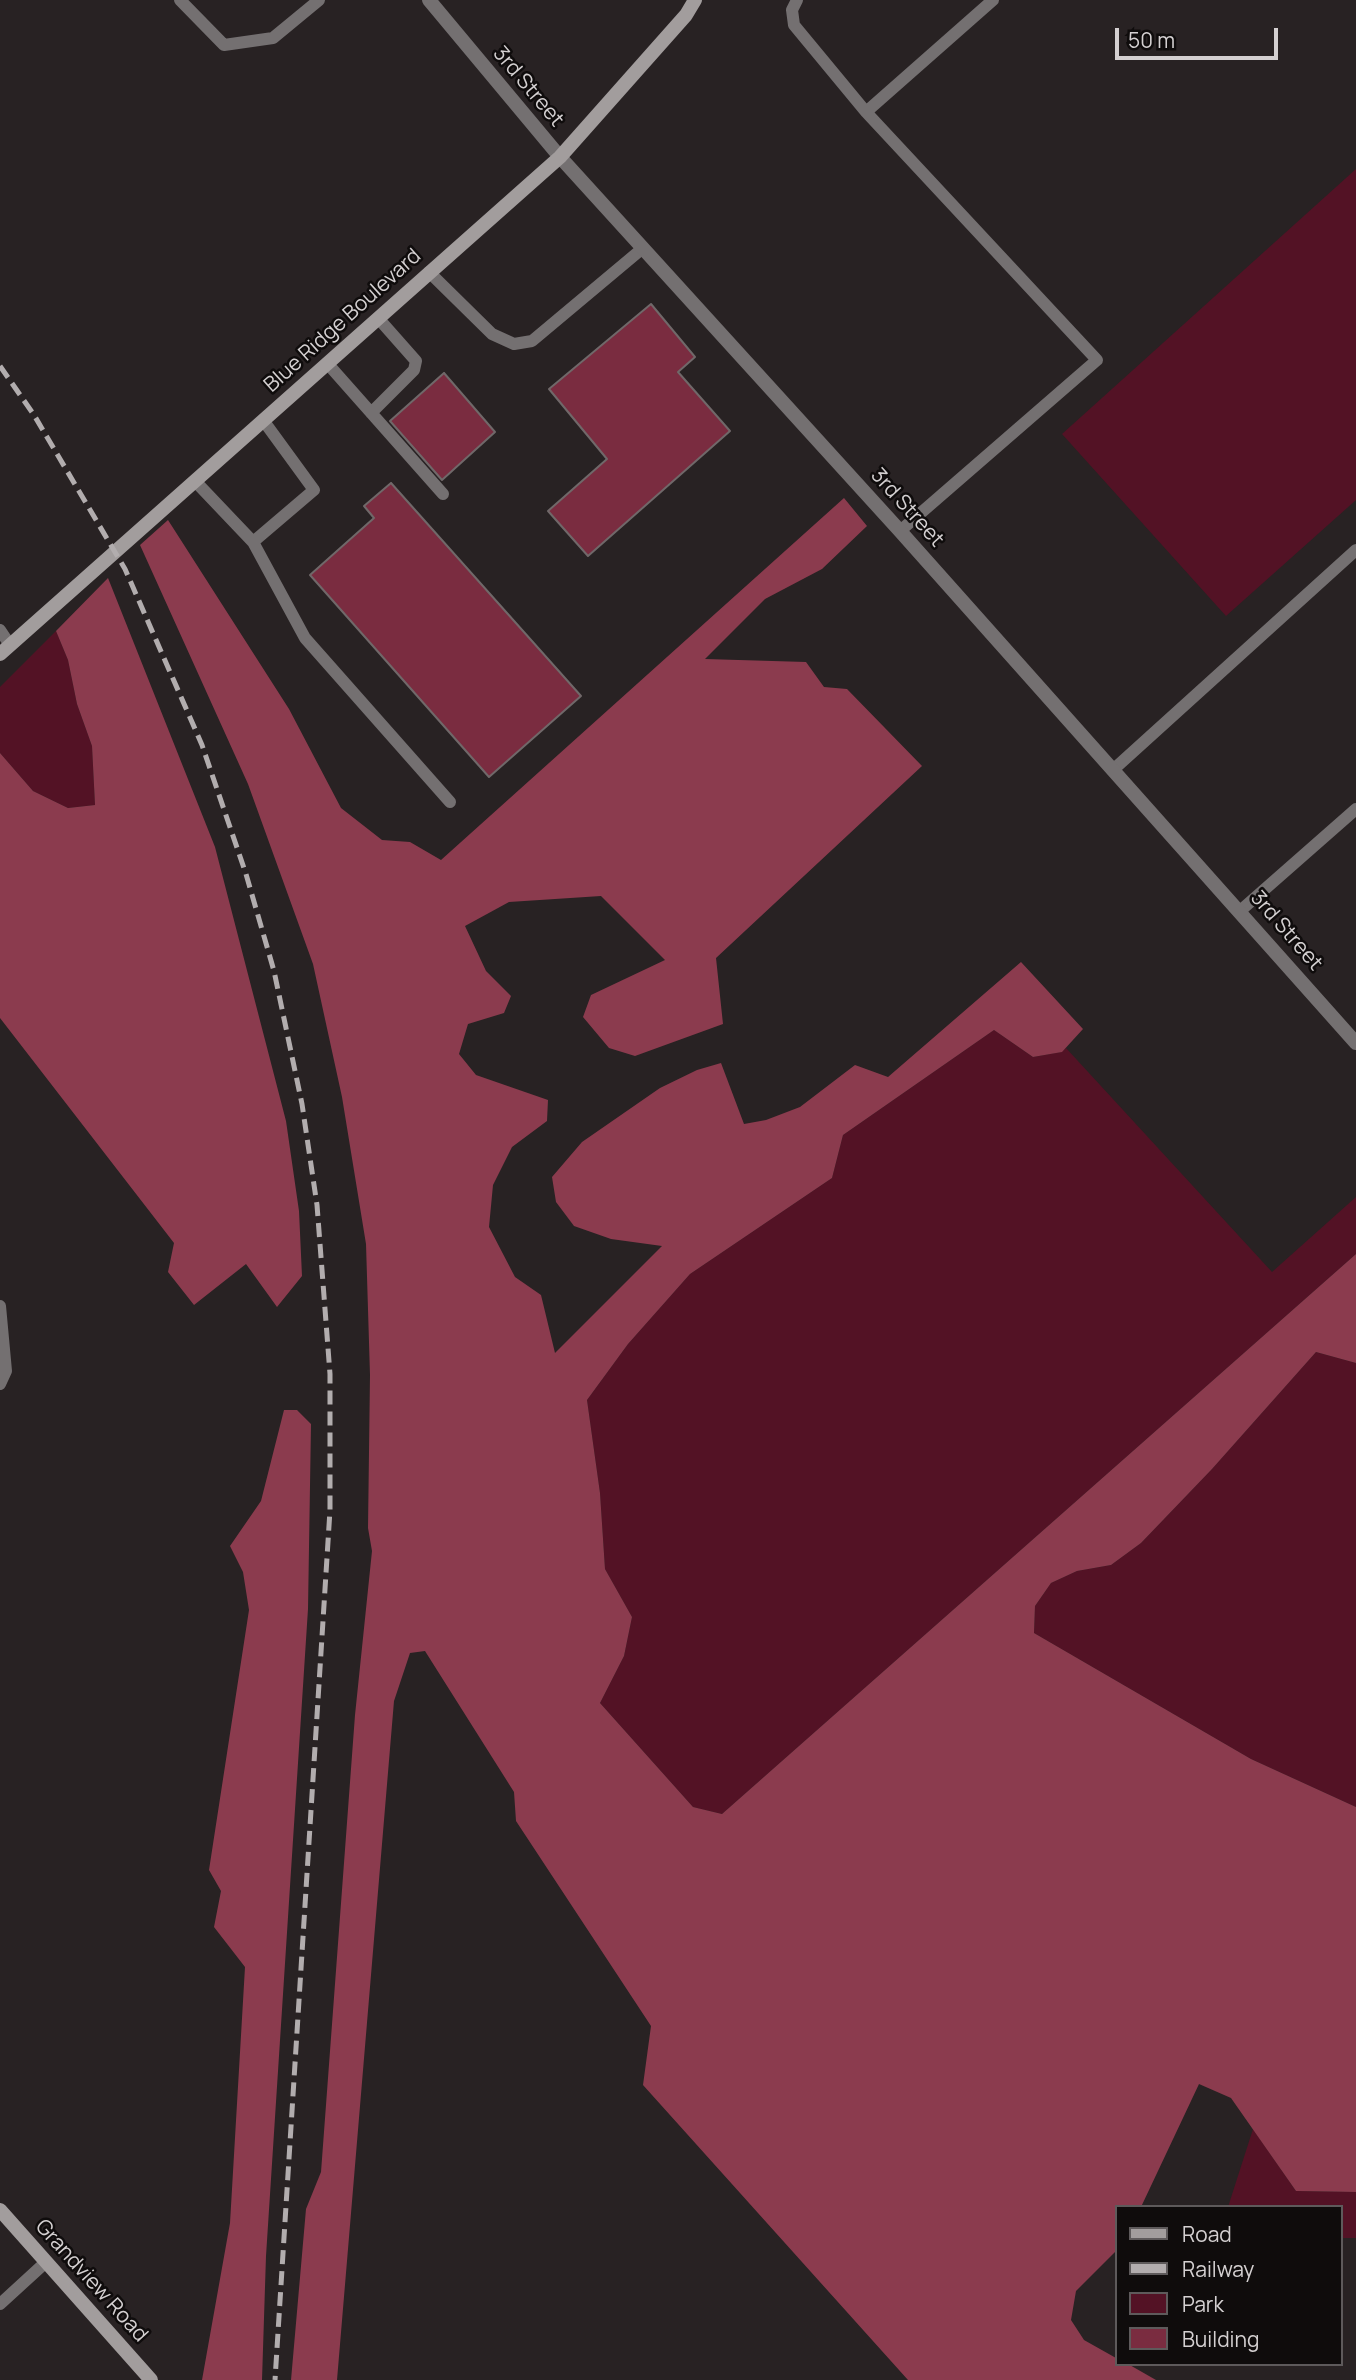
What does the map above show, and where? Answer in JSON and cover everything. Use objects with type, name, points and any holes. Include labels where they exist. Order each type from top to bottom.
[{"type":"main road","name":"Blue Ridge Boulevard","points":[[5,650],[560,157],[686,15],[695,0]]},
{"type":"main road","name":"Grandview Road","points":[[0,2210],[151,2380]]},
{"type":"street","name":"3rd Street","points":[[429,0],[560,157],[1114,769],[1356,1043]]},
{"type":"lane","points":[[180,0],[223,45],[273,38],[319,0]]},
{"type":"lane","points":[[797,0],[792,10],[793,25],[866,111],[1097,360],[900,531]]},
{"type":"lane","points":[[866,111],[993,0]]},
{"type":"lane","points":[[429,272],[492,334],[514,344],[532,341],[643,248]]},
{"type":"lane","points":[[371,413],[414,370],[416,361],[377,318]]},
{"type":"lane","points":[[327,363],[443,494]]},
{"type":"lane","points":[[253,542],[314,490],[264,420]]},
{"type":"lane","points":[[194,481],[253,542],[305,638],[450,802]]},
{"type":"lane","points":[[1114,769],[1356,550]]},
{"type":"lane","points":[[0,630],[5,650]]},
{"type":"lane","points":[[1240,911],[1356,809]]},
{"type":"lane","points":[[0,1306],[6,1371],[0,1384]]},
{"type":"lane","points":[[0,2304],[46,2262]]},
{"type":"green space","points":[[1356,169],[1356,500],[1226,616],[1062,434]]},
{"type":"green space","points":[[56,631],[68,660],[77,704],[92,746],[95,805],[68,808],[33,791],[0,753],[0,687]]},
{"type":"green space","points":[[994,1030],[1033,1057],[1061,1052],[1066,1048],[1272,1272],[1356,1197],[1356,1254],[722,1814],[693,1807],[600,1703],[624,1656],[632,1617],[605,1569],[600,1493],[587,1400],[628,1344],[690,1274],[832,1178],[843,1135]]},
{"type":"green space","points":[[1316,1352],[1356,1363],[1356,1807],[1251,1759],[1034,1633],[1035,1606],[1051,1583],[1077,1571],[1111,1565],[1141,1543],[1212,1469]]},
{"type":"green space","points":[[1253,2129],[1296,2191],[1356,2192],[1356,2238],[1342,2238],[1342,2205],[1229,2205]]},
{"type":"shaded area","points":[[844,498],[867,526],[822,569],[765,599],[705,659],[806,662],[824,687],[847,689],[922,766],[716,958],[723,1024],[635,1056],[609,1048],[583,1017],[591,995],[665,960],[601,896],[509,902],[465,926],[486,971],[511,996],[504,1013],[468,1024],[459,1054],[476,1075],[548,1100],[547,1121],[512,1147],[493,1185],[489,1227],[515,1277],[541,1295],[555,1353],[662,1246],[611,1239],[574,1226],[556,1202],[552,1177],[582,1142],[660,1088],[697,1070],[721,1063],[744,1124],[766,1120],[800,1107],[855,1065],[888,1077],[1021,962],[1083,1029],[1062,1052],[1033,1057],[994,1030],[843,1135],[832,1178],[690,1274],[628,1344],[587,1400],[600,1493],[605,1569],[632,1617],[624,1656],[600,1703],[693,1807],[722,1814],[1356,1254],[1356,1363],[1316,1352],[1212,1469],[1141,1543],[1111,1565],[1077,1571],[1051,1583],[1035,1606],[1034,1633],[1251,1759],[1356,1807],[1356,2192],[1296,2191],[1231,2098],[1199,2084],[1142,2205],[1114,2205],[1114,2253],[1076,2291],[1071,2320],[1084,2340],[1114,2357],[1114,2366],[1132,2366],[1156,2380],[908,2380],[643,2085],[651,2026],[516,1821],[514,1792],[425,1651],[410,1653],[394,1701],[337,2380],[291,2380],[306,2209],[321,2172],[355,1715],[372,1551],[368,1528],[370,1375],[366,1244],[342,1097],[313,964],[248,784],[140,545],[168,520],[289,709],[341,808],[382,840],[410,842],[441,860]]},
{"type":"shaded area","points":[[108,578],[215,847],[286,1121],[299,1211],[302,1276],[277,1307],[246,1264],[194,1305],[168,1272],[174,1243],[0,1018],[0,753],[33,791],[68,808],[95,805],[92,746],[77,704],[68,660],[56,631]]},
{"type":"shaded area","points":[[284,1410],[297,1410],[311,1424],[308,1609],[266,2256],[262,2380],[202,2380],[230,2223],[245,1967],[214,1927],[221,1891],[209,1870],[249,1610],[243,1572],[230,1546],[261,1501]]},
{"type":"building","points":[[651,304],[695,357],[678,372],[730,431],[588,556],[548,511],[607,459],[549,389]]},
{"type":"building","points":[[444,373],[495,432],[442,480],[390,421]]},
{"type":"building","points":[[391,483],[581,696],[489,777],[310,575],[374,518],[364,506]]},
{"type":"railway","points":[[0,366],[34,415],[125,569],[202,745],[246,874],[274,971],[302,1104],[317,1205],[330,1374],[330,1510],[275,2380]]}]
